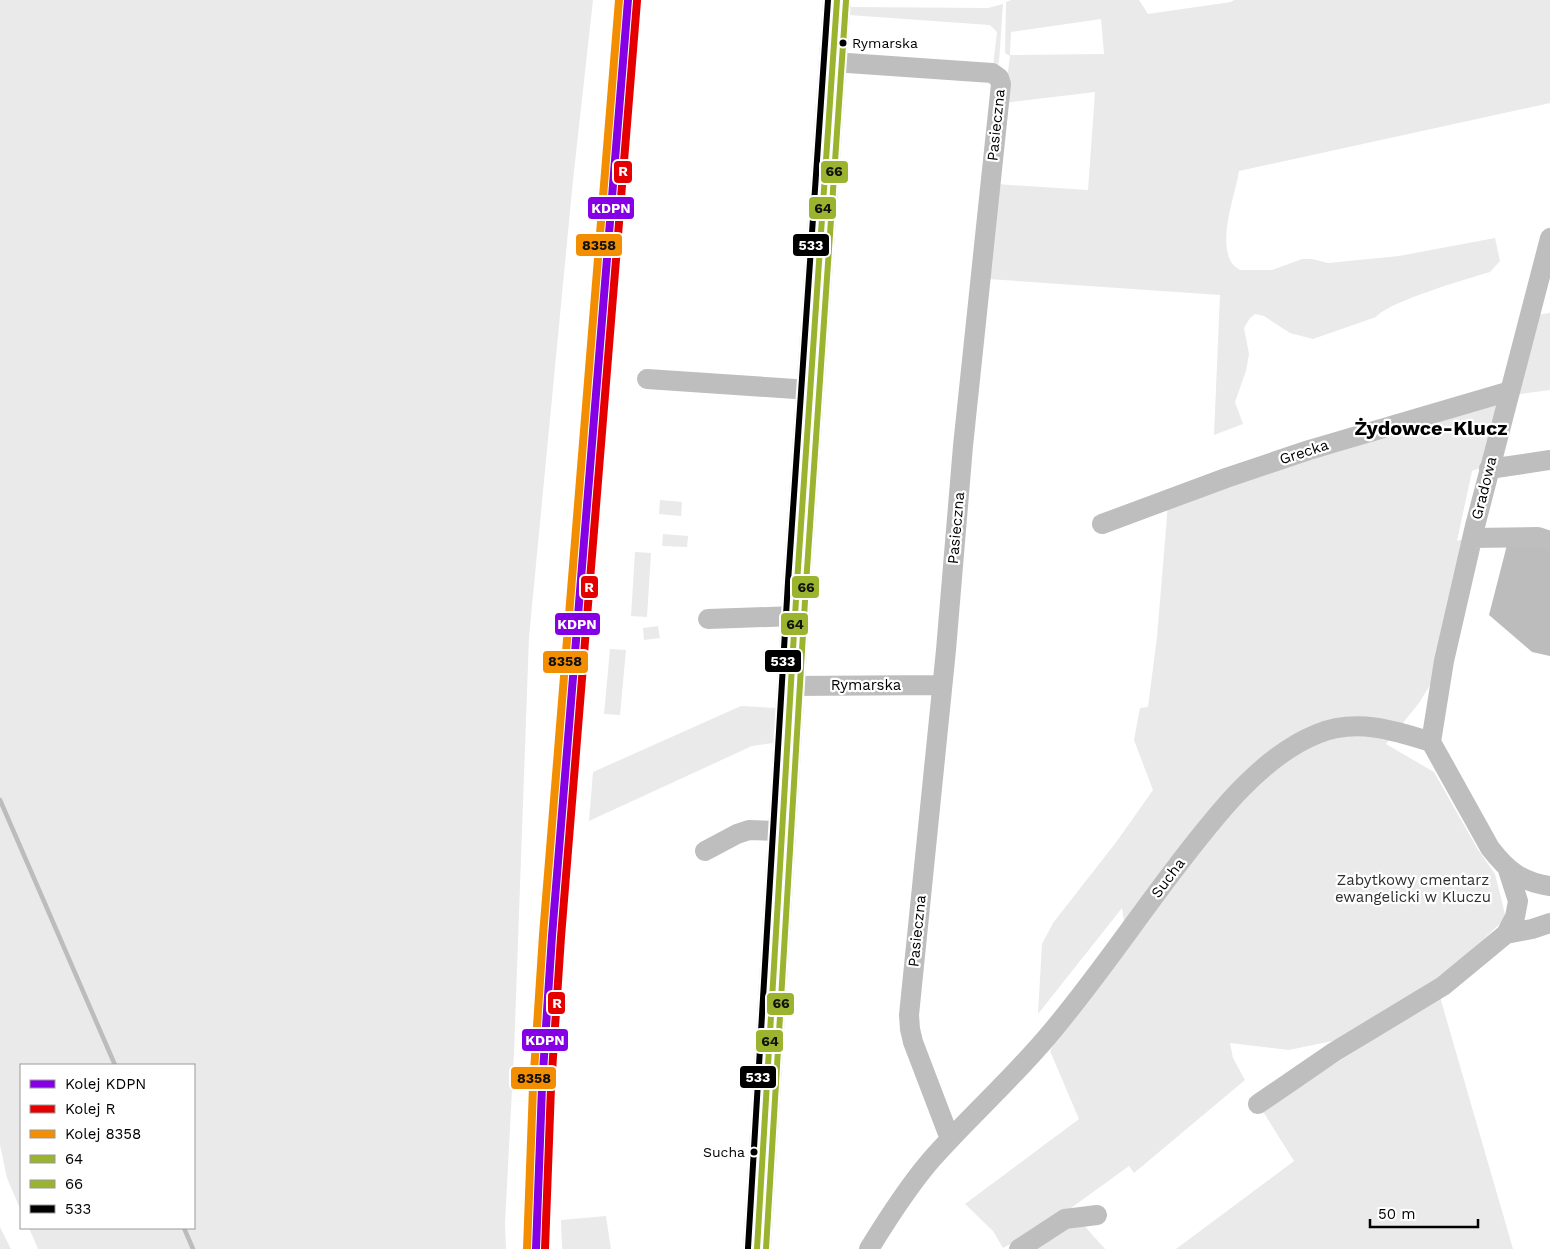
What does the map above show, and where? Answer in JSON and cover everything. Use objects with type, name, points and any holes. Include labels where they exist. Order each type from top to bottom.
[{"type":"main road","points":[[757,1249],[794,616],[837,0]]},
{"type":"street","name":"Pasieczna","points":[[833,62],[992,74],[999,78],[1001,84],[964,437],[946,650],[910,1006],[910,1029],[913,1042],[950,1139]]},
{"type":"street","name":"Gradowa","points":[[1431,742],[1444,661],[1472,538],[1550,238]]},
{"type":"street","points":[[647,379],[810,390]]},
{"type":"street","name":"Grecka","points":[[1102,524],[1226,478],[1309,450],[1510,391]]},
{"type":"street","points":[[1489,469],[1550,460]]},
{"type":"street","points":[[1472,538],[1538,537],[1550,541]]},
{"type":"street","points":[[708,618],[794,616]]},
{"type":"street","name":"Rymarska","points":[[790,686],[941,685]]},
{"type":"street","name":"Sucha","points":[[869,1249],[912,1184],[950,1139],[1016,1073],[1048,1035],[1200,836],[1247,783],[1291,748],[1315,734],[1337,727],[1360,726],[1386,729],[1431,742]]},
{"type":"street","points":[[1258,1104],[1334,1052],[1443,986],[1506,934],[1515,917],[1518,900],[1508,870],[1490,848],[1431,742]]},
{"type":"street","points":[[705,850],[737,834],[750,830],[782,831]]},
{"type":"street","points":[[1508,870],[1530,882],[1550,886]]},
{"type":"street","points":[[1506,934],[1550,923]]},
{"type":"street","points":[[1019,1249],[1065,1219],[1097,1215]]},
{"type":"green space","points":[[0,0],[593,0],[573,180],[529,637],[514,1052],[505,1223],[506,1249],[38,1249],[29,1229],[195,1229],[195,1064],[20,1064],[20,1209],[7,1178],[0,1145]]},
{"type":"green space","points":[[1011,0],[1139,0],[1148,14],[1234,0],[1550,0],[1550,103],[1239,171],[1227,229],[1227,252],[1231,262],[1240,270],[1272,270],[1302,259],[1312,259],[1328,263],[1399,256],[1495,238],[1500,261],[1490,272],[1396,304],[1376,317],[1313,339],[1290,333],[1264,316],[1255,314],[1244,328],[1249,354],[1246,371],[1235,402],[1243,424],[1214,435],[1220,295],[988,279],[997,184],[1088,190],[1095,92],[1004,103],[1010,56],[1005,53],[1006,2]],"holes":[[[1101,19],[1104,54],[1010,55],[1011,32]]]},
{"type":"green space","points":[[1003,4],[999,62],[996,67],[993,66],[997,32],[990,25],[849,15],[850,7],[988,8]]},
{"type":"green space","points":[[1550,313],[1550,390],[1513,395],[1535,315]]},
{"type":"green space","name":"Zabytkowy cmentarz ewangelicki w Kluczu","points":[[1503,398],[1486,466],[1472,471],[1457,541],[1470,537],[1430,685],[1419,703],[1386,744],[1434,772],[1477,848],[1495,874],[1506,918],[1436,984],[1342,1039],[1289,1050],[1230,1043],[1233,1058],[1245,1080],[1134,1173],[1129,1166],[1064,1213],[1003,1248],[993,1231],[965,1204],[1079,1119],[1050,1051],[1124,921],[1122,908],[1038,1014],[1042,944],[1053,923],[1117,841],[1153,790],[1134,740],[1140,708],[1148,707],[1157,637],[1168,504]]},
{"type":"green space","points":[[660,500],[682,502],[681,516],[659,514]]},
{"type":"green space","points":[[663,534],[688,536],[687,547],[662,546]]},
{"type":"green space","points":[[635,552],[651,553],[647,617],[631,616]]},
{"type":"green space","points":[[658,626],[660,638],[644,640],[643,628]]},
{"type":"green space","points":[[610,649],[626,650],[620,715],[604,714]]},
{"type":"green space","points":[[741,706],[776,708],[773,743],[752,746],[589,821],[593,772]]},
{"type":"green space","points":[[1440,997],[1513,1249],[1176,1249],[1294,1161],[1262,1110]]},
{"type":"green space","points":[[606,1216],[611,1249],[562,1249],[561,1220]]},
{"type":"green space","points":[[1081,1222],[1105,1249],[1029,1249]]},
{"type":"green space","points":[[0,1227],[11,1249],[0,1249]]},
{"type":"shaded area","points":[[1507,545],[1539,547],[1550,550],[1550,656],[1532,652],[1489,615]]},
{"type":"waterway","points":[[0,800],[115,1064]]},
{"type":"waterway","points":[[184,1229],[193,1249]]},
{"type":"rail line","name":"8358","points":[[527,1249],[533,1087],[543,935],[619,0]]},
{"type":"rail line","name":"KDPN","points":[[536,1249],[542,1087],[552,936],[628,0]]},
{"type":"rail line","name":"R","points":[[545,1249],[551,1087],[561,937],[637,1]]},
{"type":"transit line","name":"533","points":[[748,1248],[788,582],[828,0]]},
{"type":"transit line","name":"64","points":[[757,1249],[797,583],[837,0]]},
{"type":"transit line","name":"66","points":[[766,1249],[806,584],[846,1]]},
{"type":"place","name":"Rymarska","points":[[843,43]]},
{"type":"place","name":"Sucha","points":[[754,1152]]},
{"type":"district","name":"Żydowce-Klucz","points":[[1431,428]]}]
